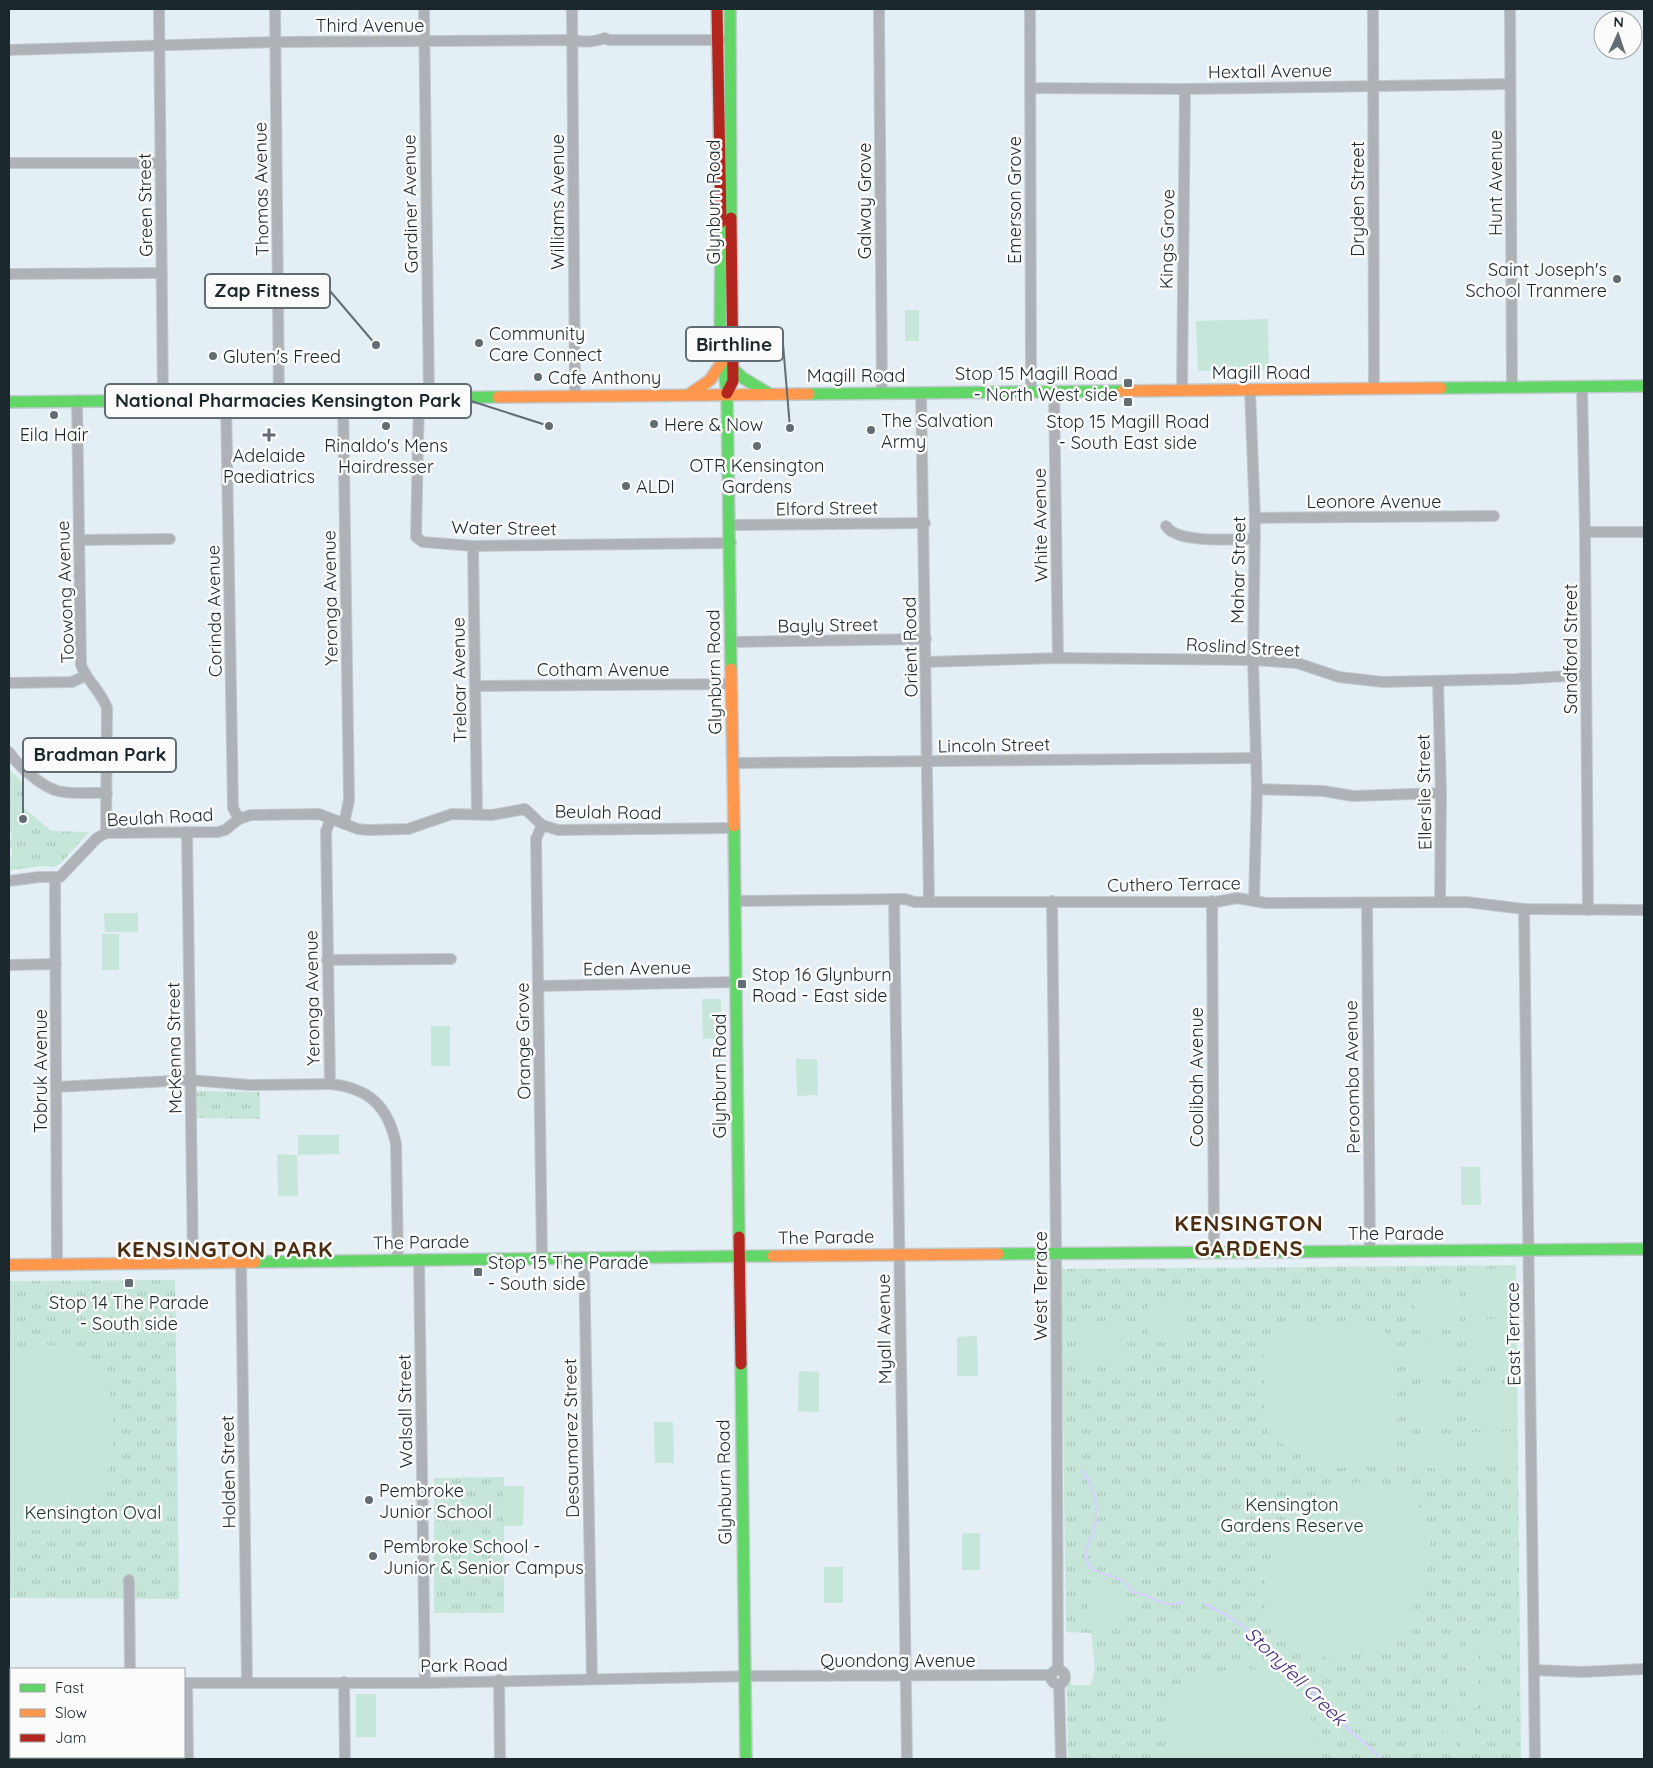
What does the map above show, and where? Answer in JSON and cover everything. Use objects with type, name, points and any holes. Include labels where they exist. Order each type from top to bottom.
[{"type":"main road","name":"Glynburn Road","points":[[717,9],[733,381],[727,394]]},
{"type":"main road","name":"Glynburn Road","points":[[730,9],[722,361],[723,381],[727,394],[731,526],[730,684],[733,763],[746,1759]]},
{"type":"main road","points":[[690,394],[707,384],[718,372],[722,361]]},
{"type":"main road","points":[[732,368],[743,378],[768,393]]},
{"type":"main road","name":"Magill Road","points":[[9,402],[343,400],[768,393],[1644,386]]},
{"type":"main road","name":"The Parade","points":[[9,1265],[584,1257],[1644,1249]]},
{"type":"street","name":"Green Street","points":[[159,9],[164,401]]},
{"type":"street","name":"Thomas Avenue","points":[[276,9],[279,400]]},
{"type":"street","name":"Gardiner Avenue","points":[[424,9],[424,399]]},
{"type":"street","name":"Williams Avenue","points":[[572,9],[575,395]]},
{"type":"street","name":"Galway Grove","points":[[879,9],[882,393]]},
{"type":"street","name":"Emerson Grove","points":[[1030,9],[1031,391]]},
{"type":"street","name":"Dryden Street","points":[[1373,9],[1374,389]]},
{"type":"street","name":"Hunt Avenue","points":[[1510,9],[1512,388]]},
{"type":"street","name":"Third Avenue","points":[[9,50],[276,42],[572,40],[592,43],[605,38],[609,40],[730,40]]},
{"type":"street","name":"Hextall Avenue","points":[[1030,88],[1185,89],[1510,84]]},
{"type":"street","name":"Kings Grove","points":[[1182,390],[1185,89]]},
{"type":"street","points":[[9,163],[161,163]]},
{"type":"street","points":[[9,274],[162,273]]},
{"type":"street","name":"Sandford Street","points":[[1582,387],[1588,910]]},
{"type":"street","name":"Mahar Street","points":[[1250,390],[1255,518],[1253,660],[1256,790],[1254,900]]},
{"type":"street","name":"White Avenue","points":[[1054,391],[1058,658]]},
{"type":"street","name":"Orient Road","points":[[921,392],[925,523],[929,902]]},
{"type":"street","name":"Water Street","points":[[424,399],[416,537],[423,542],[473,546],[731,543]]},
{"type":"street","name":"Corinda Avenue","points":[[226,400],[233,808],[239,819]]},
{"type":"street","name":"Yeronga Avenue","points":[[343,400],[349,800],[349,808],[344,824]]},
{"type":"street","name":"Toowong Avenue","points":[[77,402],[81,665],[86,676],[99,691],[107,708],[106,833]]},
{"type":"street","name":"Leonore Avenue","points":[[1255,518],[1494,516]]},
{"type":"street","name":"Elford Street","points":[[731,526],[925,523]]},
{"type":"street","points":[[1166,526],[1172,534],[1186,538],[1255,539]]},
{"type":"street","points":[[1585,532],[1644,532]]},
{"type":"street","points":[[79,540],[170,539]]},
{"type":"street","name":"Treloar Avenue","points":[[473,546],[477,813]]},
{"type":"street","name":"Bayly Street","points":[[730,642],[926,640]]},
{"type":"street","name":"Roslind Street","points":[[926,662],[1058,658],[1253,660],[1298,663],[1339,677],[1384,682],[1438,682],[1586,675]]},
{"type":"street","points":[[9,683],[72,682],[86,676]]},
{"type":"street","name":"Ellerslie Street","points":[[1438,682],[1441,793],[1440,902]]},
{"type":"street","name":"Cotham Avenue","points":[[476,686],[730,684]]},
{"type":"street","points":[[9,752],[16,763],[32,776],[58,791],[106,793]]},
{"type":"street","name":"Lincoln Street","points":[[733,763],[1256,758]]},
{"type":"street","points":[[1256,790],[1323,791],[1353,796],[1441,793]]},
{"type":"street","name":"Beulah Road","points":[[55,878],[60,877],[97,838],[106,833],[218,832],[225,830],[239,819],[251,815],[319,814],[358,830],[408,829],[452,814],[477,813],[492,815],[525,809],[542,825],[558,830],[733,828]]},
{"type":"street","name":"Yeronga Avenue","points":[[331,818],[326,831],[330,1084],[342,1086],[370,1098],[384,1109],[392,1126],[396,1144],[398,1259]]},
{"type":"street","name":"Orange Grove","points":[[542,825],[536,839],[542,1258]]},
{"type":"street","name":"McKenna Street","points":[[187,832],[193,1262]]},
{"type":"street","points":[[9,881],[39,877],[55,878]]},
{"type":"street","name":"Tobruk Avenue","points":[[55,878],[57,1264]]},
{"type":"street","name":"Cuthero Terrace","points":[[734,902],[894,899],[929,902],[1212,902],[1231,898],[1266,902],[1466,902],[1524,909],[1644,910]]},
{"type":"street","name":"Myall Avenue","points":[[894,899],[907,1759]]},
{"type":"street","name":"West Terrace","points":[[1052,901],[1056,1253],[1055,1672]]},
{"type":"street","name":"Coolibah Avenue","points":[[1212,902],[1214,1252]]},
{"type":"street","name":"Peroomba Avenue","points":[[1367,903],[1370,1251]]},
{"type":"street","name":"East Terrace","points":[[1524,909],[1536,1759]]},
{"type":"street","points":[[327,960],[451,960]]},
{"type":"street","points":[[9,965],[56,964]]},
{"type":"street","name":"Eden Avenue","points":[[539,986],[735,982]]},
{"type":"street","points":[[56,1087],[190,1080],[250,1085],[330,1084]]},
{"type":"street","name":"Desaumarez Street","points":[[584,1257],[592,1679]]},
{"type":"street","name":"Walsall Street","points":[[419,1259],[425,1683]]},
{"type":"street","name":"Holden Street","points":[[242,1262],[247,1682]]},
{"type":"street","points":[[129,1580],[130,1668]]},
{"type":"street","points":[[1535,1670],[1582,1672],[1644,1669]]},
{"type":"street","points":[[1055,1672],[1052,1681],[1059,1684],[1061,1759]]},
{"type":"street","name":"Quondong Avenue","points":[[745,1677],[906,1677],[1055,1672]]},
{"type":"street","name":"Park Road","points":[[185,1683],[425,1683],[499,1680],[745,1677]]},
{"type":"street","points":[[499,1680],[500,1759]]},
{"type":"street","points":[[344,1682],[345,1759]]},
{"type":"street","points":[[185,1683],[188,1759]]},
{"type":"green space","points":[[905,310],[919,310],[919,341],[905,341]]},
{"type":"green space","points":[[1268,319],[1269,370],[1198,371],[1196,321]]},
{"type":"green space","points":[[9,769],[24,784],[24,808],[51,831],[89,832],[60,864],[54,867],[43,866],[10,870],[9,860],[12,856],[12,849],[9,846],[12,833],[9,830]]},
{"type":"green space","points":[[104,913],[138,913],[138,932],[105,932]]},
{"type":"green space","points":[[102,934],[119,934],[119,970],[102,970]]},
{"type":"green space","points":[[702,999],[721,999],[722,1038],[703,1039]]},
{"type":"green space","points":[[431,1026],[450,1026],[450,1066],[431,1066]]},
{"type":"green space","points":[[796,1059],[817,1059],[818,1095],[797,1096]]},
{"type":"green space","points":[[195,1091],[260,1092],[260,1119],[195,1118]]},
{"type":"green space","points":[[298,1135],[339,1135],[339,1154],[298,1155]]},
{"type":"green space","points":[[277,1154],[297,1155],[298,1196],[278,1196]]},
{"type":"green space","points":[[1461,1167],[1480,1167],[1481,1205],[1461,1205]]},
{"type":"green space","name":"Kensington Gardens Reserve","points":[[1516,1265],[1521,1759],[1068,1759],[1067,1685],[1071,1672],[1071,1685],[1091,1685],[1095,1667],[1091,1633],[1066,1632],[1061,1269]]},
{"type":"green space","points":[[1469,1269],[1513,1269],[1513,1313],[1469,1313]]},
{"type":"green space","name":"Kensington Oval","points":[[175,1280],[179,1599],[9,1598],[9,1281]]},
{"type":"green space","points":[[1414,1285],[1460,1285],[1460,1330],[1414,1330]]},
{"type":"green space","points":[[1148,1301],[1184,1301],[1183,1341],[1149,1342]]},
{"type":"green space","points":[[1470,1319],[1513,1319],[1513,1362],[1470,1362]]},
{"type":"green space","points":[[1332,1321],[1372,1324],[1388,1334],[1393,1341],[1397,1352],[1398,1438],[1393,1454],[1384,1462],[1342,1468],[1330,1466],[1283,1445],[1270,1434],[1265,1425],[1263,1353],[1271,1338],[1283,1330]]},
{"type":"green space","points":[[1120,1323],[1121,1364],[1082,1364],[1081,1324]]},
{"type":"green space","points":[[977,1336],[978,1376],[957,1376],[957,1337]]},
{"type":"green space","points":[[1441,1341],[1441,1376],[1426,1376],[1425,1342]]},
{"type":"green space","points":[[1457,1341],[1458,1375],[1442,1376],[1442,1342]]},
{"type":"green space","points":[[1409,1342],[1424,1342],[1425,1376],[1409,1376]]},
{"type":"green space","points":[[36,1345],[71,1349],[81,1355],[96,1370],[110,1395],[113,1433],[108,1472],[102,1490],[92,1507],[80,1520],[64,1528],[44,1531],[26,1528],[9,1521],[9,1356],[20,1349]]},
{"type":"green space","points":[[799,1371],[819,1372],[819,1412],[798,1411]]},
{"type":"green space","points":[[1514,1388],[1514,1423],[1499,1423],[1498,1389]]},
{"type":"green space","points":[[1440,1389],[1441,1424],[1426,1424],[1425,1390]]},
{"type":"green space","points":[[1442,1389],[1457,1389],[1457,1423],[1442,1424]]},
{"type":"green space","points":[[1466,1389],[1481,1389],[1481,1423],[1466,1424]]},
{"type":"green space","points":[[1482,1389],[1497,1389],[1498,1423],[1483,1423]]},
{"type":"green space","points":[[1409,1390],[1424,1390],[1424,1424],[1409,1424]]},
{"type":"green space","points":[[654,1422],[673,1422],[674,1463],[655,1463]]},
{"type":"green space","points":[[1514,1431],[1515,1466],[1500,1466],[1499,1432]]},
{"type":"green space","points":[[1466,1432],[1482,1432],[1482,1466],[1467,1467]]},
{"type":"green space","points":[[1483,1432],[1498,1432],[1499,1466],[1484,1466]]},
{"type":"green space","points":[[1456,1433],[1457,1468],[1442,1468],[1441,1434]]},
{"type":"green space","points":[[1408,1434],[1424,1434],[1424,1468],[1409,1469]]},
{"type":"green space","points":[[1425,1434],[1440,1434],[1441,1468],[1426,1468]]},
{"type":"green space","points":[[504,1477],[504,1613],[434,1613],[434,1478]]},
{"type":"green space","points":[[1368,1480],[1407,1492],[1426,1516],[1432,1551],[1422,1589],[1404,1624],[1373,1649],[1331,1659],[1292,1645],[1266,1614],[1265,1576],[1272,1552],[1289,1523],[1321,1492]]},
{"type":"green space","points":[[504,1486],[524,1486],[523,1526],[504,1526]]},
{"type":"green space","points":[[962,1533],[980,1533],[980,1570],[962,1570]]},
{"type":"green space","points":[[824,1567],[843,1567],[843,1603],[824,1603]]},
{"type":"green space","points":[[1124,1586],[1125,1626],[1088,1627],[1088,1587]]},
{"type":"green space","points":[[1478,1634],[1479,1664],[1465,1665],[1465,1635]]},
{"type":"green space","points":[[1447,1635],[1460,1635],[1461,1665],[1447,1665]]},
{"type":"green space","points":[[1483,1635],[1498,1635],[1498,1665],[1483,1665]]},
{"type":"green space","points":[[1244,1667],[1277,1675],[1308,1696],[1316,1750],[1314,1759],[1173,1759],[1169,1751],[1172,1702],[1198,1675]]},
{"type":"green space","points":[[1448,1679],[1460,1679],[1460,1708],[1447,1708]]},
{"type":"green space","points":[[1465,1679],[1477,1679],[1478,1708],[1465,1708]]},
{"type":"green space","points":[[1484,1679],[1498,1679],[1497,1707],[1483,1707]]},
{"type":"green space","points":[[356,1694],[376,1694],[376,1737],[356,1737]]},
{"type":"green space","points":[[1443,1723],[1455,1723],[1456,1751],[1443,1752]]},
{"type":"green space","points":[[1461,1723],[1475,1723],[1475,1753],[1461,1753]]},
{"type":"waterway","name":"Stonyfell Creek","points":[[1082,1471],[1093,1492],[1096,1509],[1095,1525],[1086,1552],[1086,1559],[1089,1565],[1098,1572],[1125,1582],[1132,1592],[1163,1603],[1176,1604],[1183,1602]]},
{"type":"waterway","name":"Stonyfell Creek","points":[[1204,1604],[1241,1625],[1258,1638],[1340,1721],[1382,1759]]},
{"type":"traffic: fast","points":[[730,9],[731,218]]},
{"type":"traffic: fast","points":[[721,222],[720,343],[727,393],[731,669]]},
{"type":"traffic: fast","points":[[732,368],[743,378],[768,393]]},
{"type":"traffic: fast","points":[[1441,388],[1644,386]]},
{"type":"traffic: fast","points":[[809,394],[1123,391]]},
{"type":"traffic: fast","points":[[9,402],[498,397]]},
{"type":"traffic: fast","points":[[734,826],[739,1237]]},
{"type":"traffic: fast","points":[[998,1254],[1644,1249]]},
{"type":"traffic: fast","points":[[255,1262],[773,1256]]},
{"type":"traffic: fast","points":[[741,1364],[746,1759]]},
{"type":"traffic: slow","points":[[691,393],[710,380],[722,362]]},
{"type":"traffic: slow","points":[[1123,391],[1441,388]]},
{"type":"traffic: slow","points":[[498,397],[809,394]]},
{"type":"traffic: slow","points":[[731,669],[734,826]]},
{"type":"traffic: slow","points":[[773,1256],[998,1254]]},
{"type":"traffic: slow","points":[[9,1265],[255,1262]]},
{"type":"traffic: jam","points":[[717,9],[721,222]]},
{"type":"traffic: jam","points":[[727,393],[733,381],[731,218]]},
{"type":"traffic: jam","points":[[739,1237],[741,1364]]},
{"type":"place","name":"Saint Joseph's School Tranmere","points":[[1617,279]]},
{"type":"place","name":"Community Care Connect","points":[[479,343]]},
{"type":"place","name":"Zap Fitness","points":[[376,345]]},
{"type":"place","name":"Gluten's Freed","points":[[213,356]]},
{"type":"place","name":"Cafe Anthony","points":[[538,377]]},
{"type":"place","name":"Stop 15 Magill Road - North West side","points":[[1128,383]]},
{"type":"place","name":"Stop 15 Magill Road - South East side","points":[[1128,402]]},
{"type":"place","name":"Eila Hair","points":[[54,415]]},
{"type":"place","name":"Here & Now","points":[[654,424]]},
{"type":"place","name":"Rinaldo's Mens Hairdresser","points":[[386,426]]},
{"type":"place","name":"National Pharmacies Kensington Park","points":[[549,426]]},
{"type":"place","name":"Birthline","points":[[790,428]]},
{"type":"place","name":"The Salvation Army","points":[[871,430]]},
{"type":"place","name":"Adelaide Paediatrics","points":[[269,435]]},
{"type":"place","name":"OTR Kensington Gardens","points":[[757,446]]},
{"type":"place","name":"ALDI","points":[[626,486]]},
{"type":"place","name":"Bradman Park","points":[[23,819]]},
{"type":"place","name":"Stop 16 Glynburn Road - East side","points":[[742,984]]},
{"type":"place","name":"Stop 15 The Parade - South side","points":[[478,1272]]},
{"type":"place","name":"Stop 14 The Parade - South side","points":[[129,1283]]},
{"type":"place","name":"Pembroke Junior School","points":[[369,1500]]},
{"type":"place","name":"Pembroke School - Junior & Senior Campus","points":[[373,1556]]},
{"type":"district","name":"KENSINGTON GARDENS","points":[[1249,1236]]},
{"type":"district","name":"KENSINGTON PARK","points":[[225,1249]]}]
